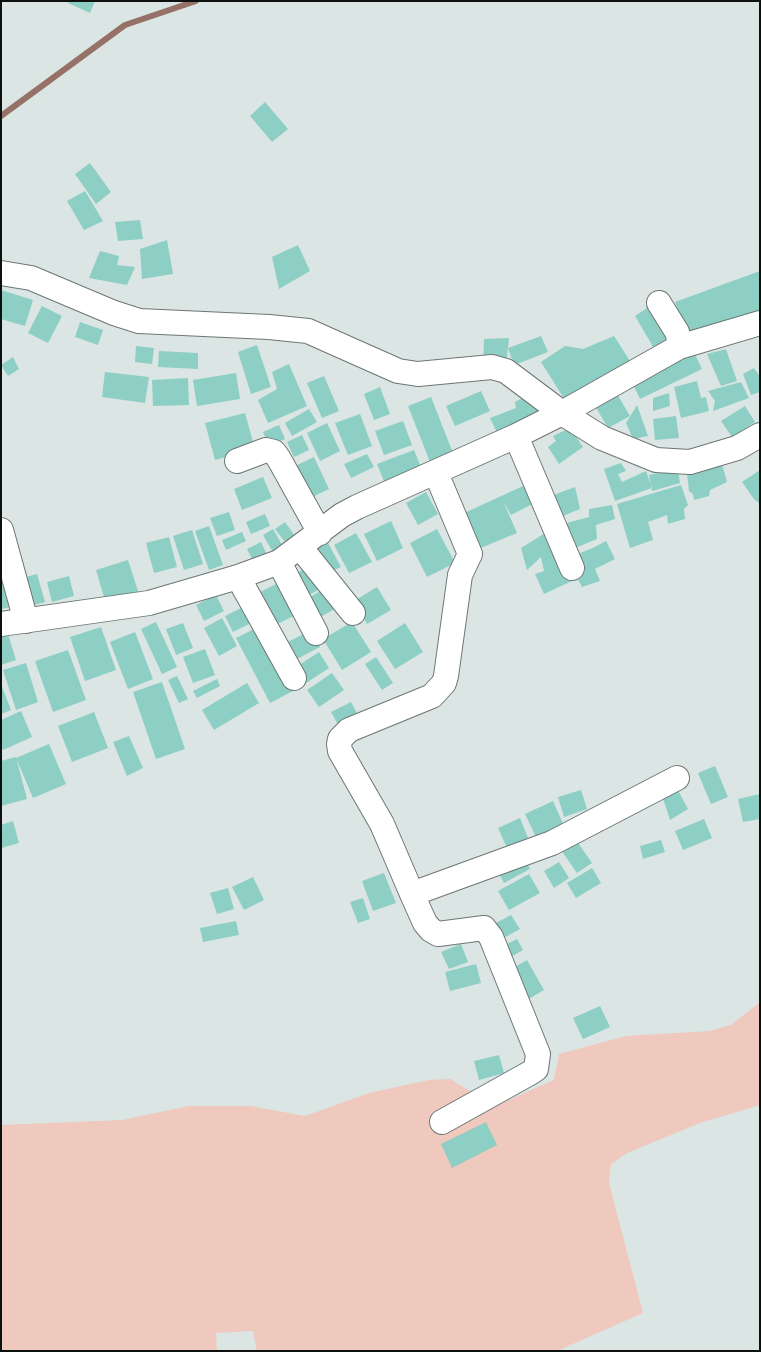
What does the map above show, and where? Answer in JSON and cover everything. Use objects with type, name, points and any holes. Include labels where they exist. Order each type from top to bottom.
[{"type":"street","points":[[1,273],[31,278],[114,313],[139,321],[308,331],[398,371],[418,374],[492,367],[506,371],[562,413],[602,438],[656,460],[690,462],[737,448],[760,435]]},
{"type":"street","points":[[659,303],[677,332],[680,339],[679,346]]},
{"type":"street","points":[[1,624],[149,603],[238,577],[279,562],[357,506],[436,473],[516,436],[562,413],[679,346],[760,323]]},
{"type":"street","points":[[516,436],[572,568]]},
{"type":"street","points":[[237,461],[266,450],[274,452],[320,533]]},
{"type":"street","points":[[436,473],[470,554],[460,575],[444,683],[432,696],[349,730],[340,739],[339,744],[340,751],[382,824],[412,894],[425,922],[431,930],[438,934],[484,928],[492,937],[538,1054],[536,1069],[530,1074],[442,1122]]},
{"type":"street","points":[[1,530],[26,621]]},
{"type":"street","points":[[300,547],[353,614]]},
{"type":"street","points":[[279,562],[316,633]]},
{"type":"street","points":[[238,577],[294,678]]},
{"type":"street","points":[[412,894],[552,843],[677,778]]},
{"type":"shaded area","points":[[760,1002],[760,1105],[700,1123],[627,1153],[611,1164],[609,1183],[643,1313],[557,1351],[257,1351],[253,1331],[216,1333],[217,1351],[1,1351],[1,1125],[122,1120],[189,1106],[250,1106],[305,1116],[369,1093],[429,1080],[450,1079],[495,1106],[554,1080],[559,1054],[626,1036],[710,1031],[731,1025]]},
{"type":"building","points":[[69,1],[95,1],[90,13],[68,3]]},
{"type":"building","points":[[265,102],[288,129],[272,142],[250,116]]},
{"type":"building","points":[[90,163],[111,192],[96,204],[75,174]]},
{"type":"building","points":[[85,191],[103,221],[84,230],[67,201]]},
{"type":"building","points":[[140,220],[143,239],[118,241],[115,222]]},
{"type":"building","points":[[167,240],[173,274],[142,279],[140,249]]},
{"type":"building","points":[[298,245],[310,271],[279,289],[272,257]]},
{"type":"building","points":[[100,251],[119,256],[117,265],[135,267],[127,285],[89,278]]},
{"type":"building","points":[[760,271],[760,312],[687,335],[675,302]]},
{"type":"building","points":[[1,290],[33,300],[25,326],[1,319]]},
{"type":"building","points":[[653,304],[672,339],[655,350],[635,316]]},
{"type":"building","points":[[42,306],[62,316],[48,343],[28,333]]},
{"type":"building","points":[[80,322],[103,330],[98,345],[75,337]]},
{"type":"building","points":[[541,336],[548,352],[514,365],[508,348]]},
{"type":"building","points":[[614,336],[630,361],[565,400],[541,362],[565,346],[583,349]]},
{"type":"building","points":[[509,338],[506,365],[483,364],[484,339]]},
{"type":"building","points":[[257,345],[271,387],[251,394],[238,352]]},
{"type":"building","points":[[136,346],[154,348],[152,364],[135,362]]},
{"type":"building","points":[[692,348],[702,369],[640,399],[630,378]]},
{"type":"building","points":[[726,349],[737,381],[721,386],[707,354]]},
{"type":"building","points":[[159,351],[198,353],[198,369],[158,367]]},
{"type":"building","points":[[13,357],[19,369],[8,376],[1,365]]},
{"type":"building","points":[[289,364],[307,406],[268,423],[258,400],[277,389],[272,372]]},
{"type":"building","points":[[754,368],[760,377],[760,392],[751,395],[743,374]]},
{"type":"building","points":[[105,372],[149,377],[145,403],[102,397]]},
{"type":"building","points":[[236,373],[240,399],[197,406],[193,380]]},
{"type":"building","points":[[324,376],[339,411],[322,418],[307,383]]},
{"type":"building","points":[[188,378],[189,405],[153,406],[152,380]]},
{"type":"building","points":[[697,381],[701,398],[706,397],[709,411],[681,418],[674,387]]},
{"type":"building","points":[[741,382],[749,398],[713,411],[715,401],[708,391]]},
{"type":"building","points":[[380,387],[390,414],[374,420],[364,394]]},
{"type":"building","points":[[613,387],[630,416],[608,428],[591,399]]},
{"type":"building","points":[[481,391],[490,411],[455,426],[446,406]]},
{"type":"building","points":[[669,393],[670,406],[653,411],[653,398]]},
{"type":"building","points":[[528,395],[544,412],[498,435],[490,418],[516,408],[515,402]]},
{"type":"building","points":[[431,397],[453,453],[430,462],[408,406]]},
{"type":"building","points":[[637,405],[648,436],[633,439],[626,423]]},
{"type":"building","points":[[745,406],[755,422],[732,437],[721,421]]},
{"type":"building","points":[[309,409],[317,422],[292,436],[285,423]]},
{"type":"building","points":[[245,413],[255,449],[215,460],[205,423]]},
{"type":"building","points":[[360,414],[372,446],[348,455],[335,423]]},
{"type":"building","points":[[676,416],[679,438],[655,440],[653,419]]},
{"type":"building","points":[[403,421],[412,445],[384,455],[375,431]]},
{"type":"building","points":[[327,423],[340,451],[320,461],[307,433]]},
{"type":"building","points":[[279,425],[285,439],[269,446],[263,432]]},
{"type":"building","points":[[570,428],[583,447],[559,464],[548,447],[556,441],[553,436]]},
{"type":"building","points":[[302,435],[309,450],[294,457],[287,442]]},
{"type":"building","points":[[414,450],[422,470],[385,484],[377,464]]},
{"type":"building","points":[[367,454],[374,467],[351,478],[344,464]]},
{"type":"building","points":[[314,457],[329,489],[308,499],[293,467]]},
{"type":"building","points":[[621,463],[626,471],[618,474],[622,482],[646,471],[652,488],[615,501],[604,469]]},
{"type":"building","points":[[722,464],[727,482],[710,490],[709,496],[694,500],[693,494],[689,491],[687,473]]},
{"type":"building","points":[[678,469],[680,483],[652,491],[649,475]]},
{"type":"building","points":[[760,470],[760,502],[759,503],[742,482]]},
{"type":"building","points":[[263,477],[272,498],[242,510],[234,489]]},
{"type":"building","points":[[534,481],[542,499],[511,515],[503,501],[517,533],[478,549],[462,514]]},
{"type":"building","points":[[681,485],[688,505],[684,509],[685,519],[668,524],[667,515],[648,522],[653,540],[630,548],[617,504]]},
{"type":"building","points":[[575,487],[580,509],[558,518],[551,496]]},
{"type":"building","points":[[426,492],[438,514],[418,525],[406,503]]},
{"type":"building","points":[[612,505],[615,519],[596,525],[597,539],[570,550],[563,524],[589,517],[589,509]]},
{"type":"building","points":[[229,512],[235,530],[217,536],[210,518]]},
{"type":"building","points":[[265,514],[270,526],[251,534],[246,522]]},
{"type":"building","points":[[391,521],[403,548],[377,561],[364,534]]},
{"type":"building","points":[[285,522],[297,539],[288,546],[275,529]]},
{"type":"building","points":[[209,526],[223,565],[209,570],[195,531]]},
{"type":"building","points":[[273,529],[285,550],[275,556],[263,535]]},
{"type":"building","points":[[437,529],[455,563],[427,577],[410,543]]},
{"type":"building","points":[[192,530],[203,564],[184,570],[173,536]]},
{"type":"building","points":[[550,530],[572,581],[544,594],[535,574],[544,571],[541,557],[527,570],[521,548]]},
{"type":"building","points":[[242,532],[246,541],[226,550],[222,540]]},
{"type":"building","points":[[356,533],[372,562],[349,573],[334,545]]},
{"type":"building","points":[[169,537],[177,567],[154,573],[146,543]]},
{"type":"building","points":[[327,541],[341,567],[330,572],[317,547]]},
{"type":"building","points":[[606,541],[615,559],[595,569],[600,581],[582,587],[569,562],[570,557]]},
{"type":"building","points":[[261,542],[268,557],[254,563],[247,549]]},
{"type":"building","points":[[128,560],[139,594],[106,604],[96,570]]},
{"type":"building","points":[[311,565],[323,587],[304,598],[292,576]]},
{"type":"building","points":[[1,570],[11,607],[1,609]]},
{"type":"building","points":[[37,574],[45,602],[31,606],[23,578]]},
{"type":"building","points":[[69,576],[74,596],[52,602],[47,582]]},
{"type":"building","points":[[280,582],[296,615],[273,626],[258,593]]},
{"type":"building","points":[[329,586],[340,606],[317,619],[305,600]]},
{"type":"building","points":[[377,587],[391,610],[367,624],[354,601]]},
{"type":"building","points":[[216,595],[224,611],[204,621],[196,605]]},
{"type":"building","points":[[249,604],[257,620],[233,632],[225,616]]},
{"type":"building","points":[[222,618],[237,646],[219,656],[204,628]]},
{"type":"building","points":[[156,622],[177,667],[162,674],[141,629]]},
{"type":"building","points":[[352,622],[371,652],[342,670],[323,639]]},
{"type":"building","points":[[183,623],[193,648],[176,655],[166,629]]},
{"type":"building","points":[[405,623],[423,652],[395,669],[377,641]]},
{"type":"building","points":[[260,626],[293,691],[270,703],[236,638]]},
{"type":"building","points":[[101,627],[116,670],[85,681],[70,637]]},
{"type":"building","points":[[311,630],[320,647],[297,659],[288,642]]},
{"type":"building","points":[[135,632],[153,679],[128,689],[110,642]]},
{"type":"building","points":[[8,634],[16,660],[1,665],[1,636]]},
{"type":"building","points":[[205,649],[215,675],[193,683],[183,657]]},
{"type":"building","points":[[68,650],[86,700],[53,712],[35,661]]},
{"type":"building","points":[[319,652],[329,668],[303,685],[293,669]]},
{"type":"building","points":[[376,657],[393,683],[382,690],[365,664]]},
{"type":"building","points":[[26,663],[38,702],[16,710],[3,670]]},
{"type":"building","points":[[332,673],[344,690],[319,707],[307,690]]},
{"type":"building","points":[[177,676],[188,699],[179,703],[168,680]]},
{"type":"building","points":[[217,679],[220,686],[197,698],[193,691]]},
{"type":"building","points":[[162,682],[185,749],[156,759],[133,692]]},
{"type":"building","points":[[247,683],[259,703],[214,730],[202,710]]},
{"type":"building","points":[[1,684],[11,710],[1,714]]},
{"type":"building","points":[[351,702],[360,719],[341,730],[331,712]]},
{"type":"building","points":[[21,711],[32,737],[3,750],[1,745],[1,720]]},
{"type":"building","points":[[94,712],[108,748],[72,762],[58,726]]},
{"type":"building","points":[[129,736],[143,768],[127,776],[113,742]]},
{"type":"building","points":[[49,744],[66,784],[33,798],[16,758]]},
{"type":"building","points":[[16,757],[27,799],[1,806],[1,761]]},
{"type":"building","points":[[715,766],[728,797],[711,804],[698,773]]},
{"type":"building","points":[[675,785],[688,809],[670,820],[661,792]]},
{"type":"building","points":[[581,790],[587,809],[564,817],[558,797]]},
{"type":"building","points":[[760,794],[760,819],[743,822],[738,799]]},
{"type":"building","points":[[553,801],[564,826],[537,839],[525,814]]},
{"type":"building","points":[[520,818],[528,838],[507,848],[498,828]]},
{"type":"building","points":[[704,819],[712,838],[683,850],[675,831]]},
{"type":"building","points":[[13,821],[19,843],[1,848],[1,825]]},
{"type":"building","points":[[576,840],[592,863],[577,873],[561,850]]},
{"type":"building","points":[[661,840],[665,852],[643,859],[640,846]]},
{"type":"building","points":[[524,858],[530,869],[504,883],[498,872]]},
{"type":"building","points":[[559,862],[569,878],[554,888],[544,871]]},
{"type":"building","points":[[592,868],[601,883],[576,898],[567,883]]},
{"type":"building","points":[[384,873],[396,903],[373,911],[362,881]]},
{"type":"building","points":[[529,874],[540,893],[509,910],[498,891]]},
{"type":"building","points":[[253,877],[264,900],[244,910],[232,887]]},
{"type":"building","points":[[228,888],[234,909],[217,914],[210,893]]},
{"type":"building","points":[[363,898],[370,919],[358,923],[350,902]]},
{"type":"building","points":[[511,915],[520,929],[500,940],[492,925]]},
{"type":"building","points":[[236,921],[239,935],[203,942],[200,928]]},
{"type":"building","points":[[517,939],[523,950],[507,959],[501,947]]},
{"type":"building","points":[[461,944],[468,962],[449,969],[441,952]]},
{"type":"building","points":[[527,960],[544,990],[525,1001],[508,971]]},
{"type":"building","points":[[476,964],[481,983],[450,991],[445,972]]},
{"type":"building","points":[[600,1006],[610,1027],[583,1039],[573,1018]]},
{"type":"building","points":[[499,1055],[504,1073],[479,1080],[474,1061]]},
{"type":"building","points":[[486,1122],[497,1145],[452,1168],[441,1144]]},
{"type":"waterway","points":[[1,116],[125,25],[196,1]]}]
